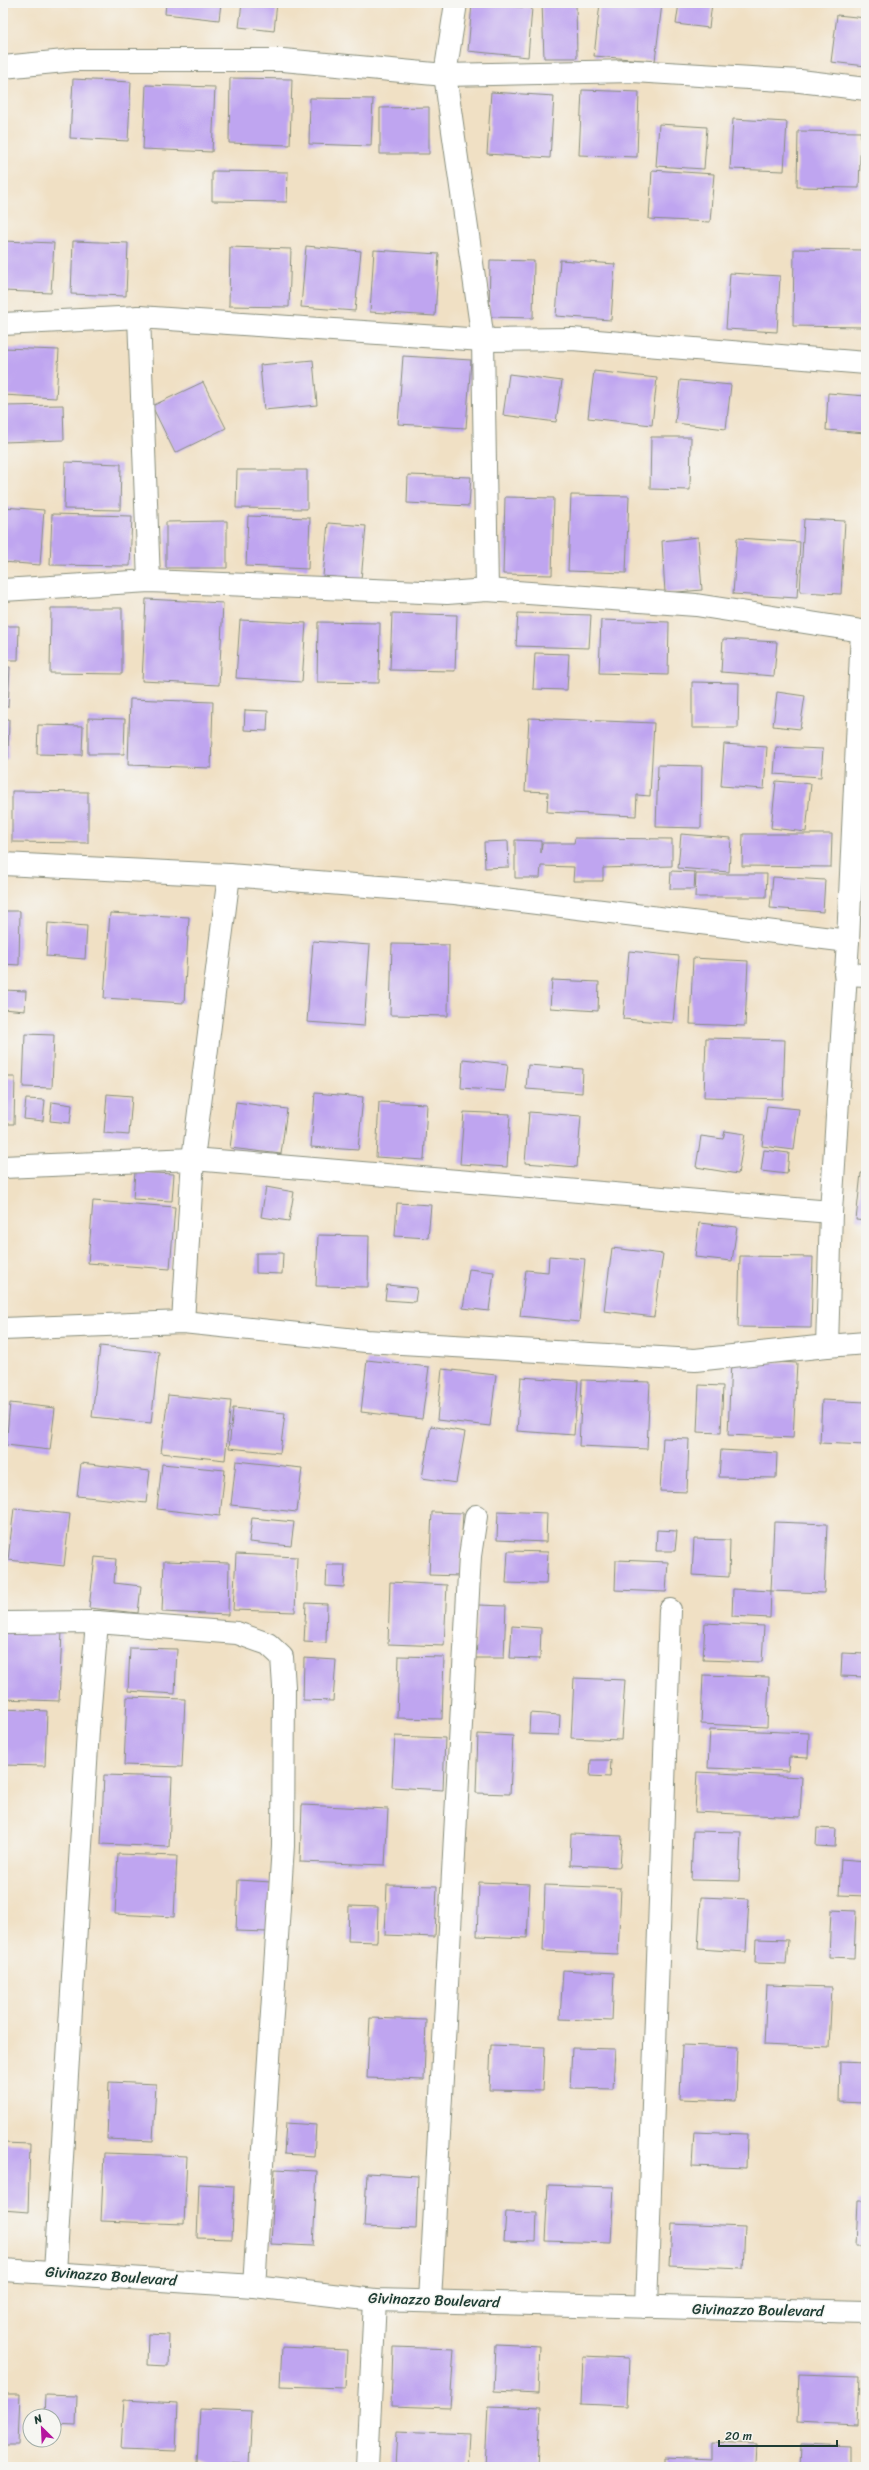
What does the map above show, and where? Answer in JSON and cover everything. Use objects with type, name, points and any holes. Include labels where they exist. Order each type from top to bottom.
[{"type":"street","points":[[456,3],[445,75],[483,340],[486,590]]},
{"type":"street","points":[[3,67],[75,60],[283,60],[445,75],[633,71],[800,81],[866,89]]},
{"type":"street","points":[[139,317],[149,581]]},
{"type":"street","points":[[3,324],[139,317],[483,340],[572,340],[866,362]]},
{"type":"street","points":[[3,590],[149,581],[447,592],[486,590],[696,605],[864,631],[848,941],[831,1212],[827,1346]]},
{"type":"street","points":[[3,864],[229,875],[455,893],[848,941]]},
{"type":"street","points":[[182,1322],[193,1159],[229,875]]},
{"type":"street","points":[[845,974],[866,975]]},
{"type":"street","points":[[3,1167],[193,1159],[831,1212]]},
{"type":"street","points":[[3,1329],[182,1322],[366,1341],[695,1360],[866,1343]]},
{"type":"street","points":[[430,2301],[458,1753],[470,1556],[476,1516]]},
{"type":"street","points":[[646,2307],[670,1610]]},
{"type":"street","points":[[3,1623],[97,1622],[237,1633],[268,1644],[282,1657],[284,1687],[283,1846],[254,2286]]},
{"type":"street","points":[[55,2272],[88,1730],[97,1622]]},
{"type":"street","name":"Givinazzo Boulevard","points":[[3,2270],[55,2272],[254,2286],[375,2300],[866,2312]]},
{"type":"street","points":[[367,2467],[375,2300]]},
{"type":"building","points":[[166,3],[221,3],[219,20],[165,14]]},
{"type":"building","points":[[242,3],[277,3],[274,31],[239,27]]},
{"type":"building","points":[[472,3],[532,8],[528,57],[468,51]]},
{"type":"building","points":[[542,3],[576,3],[577,58],[544,58]]},
{"type":"building","points":[[600,3],[662,4],[655,61],[594,56]]},
{"type":"building","points":[[679,3],[712,3],[709,28],[676,24]]},
{"type":"building","points":[[837,15],[866,18],[866,66],[831,62]]},
{"type":"building","points":[[230,78],[292,79],[290,145],[229,143]]},
{"type":"building","points":[[73,79],[131,82],[128,141],[70,138]]},
{"type":"building","points":[[146,85],[215,87],[212,152],[143,149]]},
{"type":"building","points":[[582,90],[639,92],[637,157],[579,155]]},
{"type":"building","points":[[491,92],[554,96],[550,158],[487,154]]},
{"type":"building","points":[[310,98],[373,99],[371,146],[309,144]]},
{"type":"building","points":[[429,107],[429,154],[380,154],[380,108]]},
{"type":"building","points":[[733,119],[787,122],[784,171],[730,169]]},
{"type":"building","points":[[659,124],[707,127],[704,169],[656,166]]},
{"type":"building","points":[[798,131],[861,132],[859,188],[797,187]]},
{"type":"building","points":[[652,170],[714,174],[710,222],[649,219]]},
{"type":"building","points":[[212,171],[288,172],[287,202],[212,201]]},
{"type":"building","points":[[3,241],[54,243],[51,293],[3,291]]},
{"type":"building","points":[[73,241],[128,243],[126,296],[71,294]]},
{"type":"building","points":[[306,246],[361,251],[355,311],[301,307]]},
{"type":"building","points":[[230,247],[291,249],[289,307],[229,306]]},
{"type":"building","points":[[794,249],[864,250],[863,327],[793,326]]},
{"type":"building","points":[[374,250],[439,254],[435,316],[370,312]]},
{"type":"building","points":[[490,260],[534,261],[533,318],[489,317]]},
{"type":"building","points":[[560,260],[615,264],[611,320],[556,316]]},
{"type":"building","points":[[730,273],[780,276],[777,332],[726,329]]},
{"type":"building","points":[[3,348],[59,350],[56,398],[3,395]]},
{"type":"building","points":[[403,356],[471,360],[466,428],[398,424]]},
{"type":"building","points":[[313,360],[317,405],[264,410],[260,365]]},
{"type":"building","points":[[594,371],[657,378],[652,425],[588,418]]},
{"type":"building","points":[[509,374],[562,381],[556,422],[503,415]]},
{"type":"building","points":[[680,380],[731,385],[726,429],[675,423]]},
{"type":"building","points":[[203,382],[226,428],[175,453],[152,406]]},
{"type":"building","points":[[828,393],[866,396],[866,433],[826,430]]},
{"type":"building","points":[[63,405],[64,440],[3,442],[3,406]]},
{"type":"building","points":[[651,437],[691,437],[690,490],[650,489]]},
{"type":"building","points":[[65,462],[121,464],[120,510],[64,509]]},
{"type":"building","points":[[237,470],[307,470],[307,509],[236,508]]},
{"type":"building","points":[[408,475],[471,477],[469,506],[407,503]]},
{"type":"building","points":[[571,495],[629,496],[626,573],[568,571]]},
{"type":"building","points":[[505,497],[554,498],[552,575],[503,574]]},
{"type":"building","points":[[3,507],[44,510],[40,565],[3,562]]},
{"type":"building","points":[[52,514],[132,516],[130,566],[50,565]]},
{"type":"building","points":[[248,516],[310,518],[308,569],[246,566]]},
{"type":"building","points":[[804,519],[845,521],[841,594],[800,592]]},
{"type":"building","points":[[227,521],[227,568],[166,568],[166,522]]},
{"type":"building","points":[[328,523],[366,526],[361,580],[323,576]]},
{"type":"building","points":[[698,537],[702,590],[665,593],[662,541]]},
{"type":"building","points":[[737,538],[800,542],[797,598],[733,594]]},
{"type":"building","points":[[146,599],[223,603],[219,685],[142,681]]},
{"type":"building","points":[[51,608],[122,608],[122,674],[50,673]]},
{"type":"building","points":[[392,613],[457,615],[455,671],[390,670]]},
{"type":"building","points":[[518,613],[591,615],[589,648],[516,646]]},
{"type":"building","points":[[240,620],[306,623],[302,682],[236,678]]},
{"type":"building","points":[[601,620],[669,622],[668,675],[599,673]]},
{"type":"building","points":[[318,622],[380,623],[379,683],[317,682]]},
{"type":"building","points":[[3,626],[19,626],[18,660],[3,660]]},
{"type":"building","points":[[723,639],[777,642],[774,676],[721,672]]},
{"type":"building","points":[[535,653],[569,654],[567,690],[533,689]]},
{"type":"building","points":[[3,667],[10,667],[8,707],[3,707]]},
{"type":"building","points":[[692,682],[739,683],[738,728],[692,728]]},
{"type":"building","points":[[777,692],[805,696],[800,729],[773,726]]},
{"type":"building","points":[[130,699],[213,702],[211,768],[128,765]]},
{"type":"building","points":[[245,710],[268,711],[267,731],[244,730]]},
{"type":"building","points":[[3,718],[9,719],[8,759],[3,759]]},
{"type":"building","points":[[88,718],[125,719],[124,754],[88,754]]},
{"type":"building","points":[[529,718],[654,723],[650,796],[637,795],[636,816],[547,812],[548,792],[525,791]]},
{"type":"building","points":[[38,725],[83,726],[82,755],[37,754]]},
{"type":"building","points":[[724,744],[767,747],[764,789],[721,786]]},
{"type":"building","points":[[776,747],[823,749],[821,777],[774,774]]},
{"type":"building","points":[[658,765],[702,766],[701,828],[656,827]]},
{"type":"building","points":[[776,781],[811,784],[806,832],[771,828]]},
{"type":"building","points":[[12,791],[88,792],[88,843],[12,842]]},
{"type":"building","points":[[681,834],[731,838],[729,872],[678,868]]},
{"type":"building","points":[[743,834],[832,834],[831,867],[742,866]]},
{"type":"building","points":[[575,838],[672,839],[672,866],[603,868],[603,881],[573,881],[574,867],[541,866],[540,878],[515,878],[515,840],[541,841],[541,853],[542,843],[574,843]]},
{"type":"building","points":[[508,841],[509,867],[485,868],[484,842]]},
{"type":"building","points":[[671,871],[695,872],[694,889],[670,889]]},
{"type":"building","points":[[696,874],[767,874],[766,897],[695,897]]},
{"type":"building","points":[[773,877],[825,880],[823,912],[770,908]]},
{"type":"building","points":[[3,911],[20,911],[19,965],[3,964]]},
{"type":"building","points":[[110,913],[189,917],[184,1003],[104,998]]},
{"type":"building","points":[[48,923],[87,926],[85,959],[46,956]]},
{"type":"building","points":[[313,941],[370,945],[364,1026],[307,1022]]},
{"type":"building","points":[[392,944],[449,945],[448,1016],[390,1015]]},
{"type":"building","points":[[629,951],[679,956],[673,1023],[623,1019]]},
{"type":"building","points":[[693,958],[748,961],[745,1026],[690,1024]]},
{"type":"building","points":[[552,980],[599,982],[598,1011],[550,1008]]},
{"type":"building","points":[[3,990],[26,991],[25,1011],[3,1009]]},
{"type":"building","points":[[25,1034],[54,1035],[52,1088],[23,1087]]},
{"type":"building","points":[[706,1038],[785,1040],[783,1099],[704,1097]]},
{"type":"building","points":[[463,1059],[508,1064],[505,1091],[461,1088]]},
{"type":"building","points":[[528,1065],[583,1069],[582,1093],[526,1089]]},
{"type":"building","points":[[3,1077],[15,1077],[14,1124],[3,1124]]},
{"type":"building","points":[[315,1093],[363,1097],[358,1150],[311,1147]]},
{"type":"building","points":[[107,1094],[132,1096],[129,1135],[104,1133]]},
{"type":"building","points":[[26,1099],[45,1100],[43,1121],[24,1119]]},
{"type":"building","points":[[52,1102],[72,1105],[70,1123],[50,1121]]},
{"type":"building","points":[[236,1102],[287,1109],[281,1154],[230,1148]]},
{"type":"building","points":[[379,1102],[427,1104],[424,1160],[376,1157]]},
{"type":"building","points":[[767,1106],[799,1109],[794,1150],[762,1146]]},
{"type":"building","points":[[464,1112],[510,1114],[507,1167],[460,1164]]},
{"type":"building","points":[[529,1112],[581,1116],[577,1167],[525,1163]]},
{"type":"building","points":[[725,1131],[745,1134],[738,1174],[696,1167],[701,1136],[723,1139]]},
{"type":"building","points":[[764,1150],[789,1153],[787,1174],[761,1171]]},
{"type":"building","points":[[135,1172],[174,1174],[172,1201],[133,1199]]},
{"type":"building","points":[[861,1173],[866,1173],[866,1221],[856,1220]]},
{"type":"building","points":[[266,1187],[294,1192],[289,1221],[261,1217]]},
{"type":"building","points":[[93,1201],[175,1207],[170,1269],[88,1263]]},
{"type":"building","points":[[397,1203],[431,1205],[428,1238],[395,1236]]},
{"type":"building","points":[[699,1223],[737,1227],[732,1261],[695,1257]]},
{"type":"building","points":[[318,1235],[369,1236],[368,1287],[316,1286]]},
{"type":"building","points":[[612,1248],[663,1254],[654,1317],[604,1311]]},
{"type":"building","points":[[256,1253],[283,1253],[282,1274],[256,1273]]},
{"type":"building","points":[[549,1256],[585,1259],[579,1322],[520,1316],[526,1270],[548,1272]]},
{"type":"building","points":[[740,1256],[813,1257],[811,1328],[738,1327]]},
{"type":"building","points":[[469,1269],[494,1272],[489,1311],[463,1308]]},
{"type":"building","points":[[387,1285],[417,1288],[415,1302],[385,1300]]},
{"type":"building","points":[[100,1346],[159,1352],[151,1423],[92,1417]]},
{"type":"building","points":[[367,1360],[429,1367],[422,1419],[361,1412]]},
{"type":"building","points":[[731,1360],[797,1363],[793,1438],[728,1435]]},
{"type":"building","points":[[442,1369],[496,1375],[490,1426],[437,1420]]},
{"type":"building","points":[[521,1377],[578,1381],[574,1435],[517,1431]]},
{"type":"building","points":[[582,1380],[650,1382],[647,1449],[579,1446]]},
{"type":"building","points":[[699,1385],[723,1386],[721,1433],[697,1432]]},
{"type":"building","points":[[168,1395],[231,1401],[225,1460],[161,1453]]},
{"type":"building","points":[[822,1400],[866,1402],[866,1445],[820,1443]]},
{"type":"building","points":[[10,1403],[55,1408],[50,1450],[6,1445]]},
{"type":"building","points":[[233,1408],[285,1413],[280,1453],[229,1448]]},
{"type":"building","points":[[431,1426],[465,1432],[456,1483],[422,1478]]},
{"type":"building","points":[[663,1438],[689,1439],[687,1492],[660,1491]]},
{"type":"building","points":[[721,1450],[777,1453],[776,1478],[719,1477]]},
{"type":"building","points":[[236,1461],[302,1468],[297,1512],[231,1505]]},
{"type":"building","points":[[81,1463],[150,1471],[146,1503],[77,1496]]},
{"type":"building","points":[[162,1464],[225,1470],[220,1516],[157,1509]]},
{"type":"building","points":[[14,1508],[70,1514],[64,1566],[8,1560]]},
{"type":"building","points":[[498,1511],[547,1513],[546,1542],[497,1540]]},
{"type":"building","points":[[432,1512],[463,1513],[460,1576],[429,1575]]},
{"type":"building","points":[[252,1518],[294,1522],[291,1546],[249,1542]]},
{"type":"building","points":[[774,1522],[827,1524],[824,1593],[771,1591]]},
{"type":"building","points":[[657,1530],[677,1531],[675,1551],[656,1551]]},
{"type":"building","points":[[694,1539],[730,1540],[729,1577],[692,1575]]},
{"type":"building","points":[[508,1551],[548,1552],[546,1584],[506,1583]]},
{"type":"building","points":[[236,1554],[297,1557],[295,1612],[233,1610]]},
{"type":"building","points":[[95,1557],[116,1559],[114,1583],[141,1586],[138,1613],[89,1608]]},
{"type":"building","points":[[616,1560],[668,1562],[666,1592],[615,1590]]},
{"type":"building","points":[[164,1561],[229,1563],[228,1615],[162,1612]]},
{"type":"building","points":[[327,1565],[345,1565],[344,1587],[326,1586]]},
{"type":"building","points":[[390,1582],[447,1585],[444,1646],[388,1644]]},
{"type":"building","points":[[733,1589],[771,1591],[770,1618],[732,1616]]},
{"type":"building","points":[[306,1603],[327,1604],[326,1643],[304,1642]]},
{"type":"building","points":[[478,1605],[506,1606],[504,1658],[475,1658]]},
{"type":"building","points":[[705,1623],[764,1626],[762,1662],[703,1660]]},
{"type":"building","points":[[512,1626],[541,1628],[540,1659],[510,1658]]},
{"type":"building","points":[[3,1628],[62,1631],[59,1701],[3,1699]]},
{"type":"building","points":[[130,1648],[177,1649],[175,1694],[128,1691]]},
{"type":"building","points":[[842,1653],[866,1654],[866,1677],[841,1676]]},
{"type":"building","points":[[399,1656],[444,1657],[442,1719],[397,1718]]},
{"type":"building","points":[[304,1658],[336,1660],[333,1701],[303,1700]]},
{"type":"building","points":[[703,1675],[769,1677],[767,1727],[701,1724]]},
{"type":"building","points":[[574,1678],[625,1680],[621,1740],[571,1738]]},
{"type":"building","points":[[127,1697],[185,1699],[182,1767],[124,1765]]},
{"type":"building","points":[[3,1709],[47,1711],[45,1766],[3,1765]]},
{"type":"building","points":[[530,1713],[560,1715],[559,1735],[529,1734]]},
{"type":"building","points":[[710,1729],[809,1733],[808,1758],[789,1757],[788,1771],[708,1768]]},
{"type":"building","points":[[478,1734],[513,1736],[510,1794],[476,1793]]},
{"type":"building","points":[[395,1736],[445,1738],[443,1790],[392,1787]]},
{"type":"building","points":[[591,1760],[611,1760],[610,1777],[590,1776]]},
{"type":"building","points":[[697,1772],[802,1777],[800,1817],[695,1812]]},
{"type":"building","points":[[104,1775],[172,1777],[169,1847],[101,1844]]},
{"type":"building","points":[[302,1805],[388,1809],[385,1865],[300,1862]]},
{"type":"building","points":[[817,1828],[836,1829],[835,1847],[816,1846]]},
{"type":"building","points":[[693,1831],[741,1832],[739,1881],[691,1880]]},
{"type":"building","points":[[571,1834],[622,1836],[620,1867],[570,1865]]},
{"type":"building","points":[[118,1854],[177,1856],[174,1917],[115,1914]]},
{"type":"building","points":[[841,1859],[866,1861],[866,1896],[839,1895]]},
{"type":"building","points":[[238,1880],[271,1882],[268,1932],[236,1931]]},
{"type":"building","points":[[479,1882],[530,1884],[527,1938],[477,1936]]},
{"type":"building","points":[[387,1885],[437,1886],[435,1937],[385,1935]]},
{"type":"building","points":[[545,1885],[621,1888],[618,1954],[543,1951]]},
{"type":"building","points":[[701,1897],[749,1899],[746,1952],[698,1949]]},
{"type":"building","points":[[349,1906],[378,1907],[377,1942],[348,1941]]},
{"type":"building","points":[[831,1910],[856,1911],[854,1958],[829,1957]]},
{"type":"building","points":[[756,1939],[788,1940],[786,1964],[755,1963]]},
{"type":"building","points":[[563,1970],[614,1973],[612,2021],[560,2019]]},
{"type":"building","points":[[767,1985],[832,1987],[829,2048],[764,2045]]},
{"type":"building","points":[[370,2018],[426,2020],[424,2080],[367,2078]]},
{"type":"building","points":[[491,2045],[545,2047],[543,2091],[489,2090]]},
{"type":"building","points":[[682,2045],[738,2047],[736,2101],[680,2099]]},
{"type":"building","points":[[572,2048],[615,2049],[613,2089],[570,2088]]},
{"type":"building","points":[[840,2062],[865,2063],[864,2103],[839,2102]]},
{"type":"building","points":[[109,2082],[156,2084],[153,2141],[107,2139]]},
{"type":"building","points":[[286,2123],[316,2125],[314,2156],[284,2154]]},
{"type":"building","points":[[694,2132],[747,2134],[746,2168],[692,2166]]},
{"type":"building","points":[[3,2143],[30,2144],[28,2212],[3,2210]]},
{"type":"building","points":[[104,2153],[187,2156],[184,2224],[101,2221]]},
{"type":"building","points":[[275,2169],[317,2171],[313,2246],[271,2244]]},
{"type":"building","points":[[367,2173],[418,2176],[416,2229],[364,2227]]},
{"type":"building","points":[[199,2184],[234,2186],[232,2239],[197,2238]]},
{"type":"building","points":[[548,2185],[614,2187],[611,2243],[545,2241]]},
{"type":"building","points":[[858,2200],[866,2200],[866,2246],[856,2246]]},
{"type":"building","points":[[506,2212],[537,2213],[536,2242],[504,2241]]},
{"type":"building","points":[[672,2224],[745,2227],[743,2269],[670,2266]]},
{"type":"building","points":[[148,2334],[169,2335],[168,2366],[147,2365]]},
{"type":"building","points":[[496,2344],[540,2346],[538,2393],[494,2391]]},
{"type":"building","points":[[282,2347],[347,2350],[345,2388],[280,2386]]},
{"type":"building","points":[[393,2347],[454,2349],[450,2408],[391,2406]]},
{"type":"building","points":[[583,2356],[629,2358],[627,2406],[581,2404]]},
{"type":"building","points":[[799,2374],[859,2376],[857,2426],[797,2423]]},
{"type":"building","points":[[3,2394],[20,2394],[18,2445],[3,2445]]},
{"type":"building","points":[[45,2395],[77,2396],[76,2425],[62,2424],[62,2408],[44,2408]]},
{"type":"building","points":[[124,2400],[178,2403],[176,2451],[121,2449]]},
{"type":"building","points":[[488,2406],[541,2408],[538,2467],[485,2467]]},
{"type":"building","points":[[200,2409],[252,2411],[249,2465],[197,2463]]},
{"type":"building","points":[[397,2431],[469,2434],[467,2467],[395,2467]]},
{"type":"building","points":[[712,2442],[757,2444],[756,2467],[665,2467],[665,2457],[712,2459]]},
{"type":"building","points":[[801,2444],[849,2446],[849,2467],[800,2467]]}]
